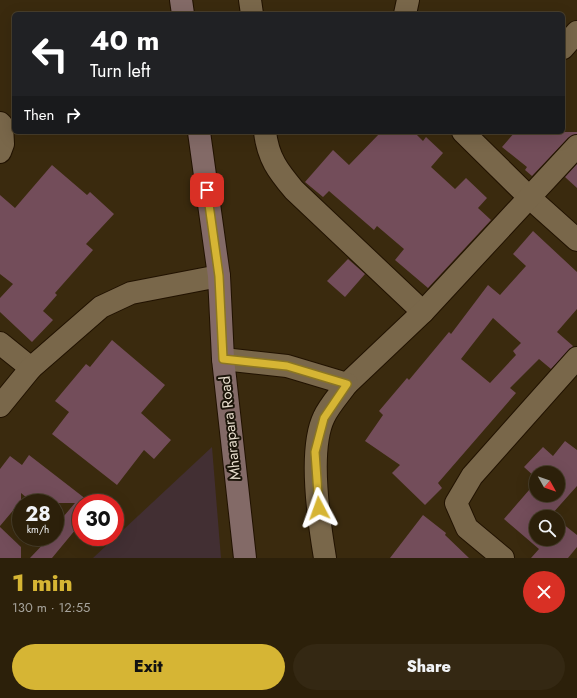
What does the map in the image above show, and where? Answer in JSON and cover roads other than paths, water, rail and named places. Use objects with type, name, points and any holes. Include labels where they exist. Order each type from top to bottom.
[{"type":"main road","points":[[181,0],[183,12]]},
{"type":"main road","name":"Mharapara Road","points":[[199,134],[219,276],[223,359],[245,558]]},
{"type":"street","points":[[250,0],[252,12]]},
{"type":"street","points":[[405,12],[408,0]]},
{"type":"street","points":[[565,46],[577,32]]},
{"type":"street","points":[[0,123],[2,125],[3,144],[0,152]]},
{"type":"street","points":[[265,134],[267,150],[278,171],[294,190],[423,312]]},
{"type":"street","points":[[477,136],[530,198],[577,240]]},
{"type":"street","points":[[325,558],[321,536],[315,452],[324,418],[347,384],[423,312],[577,146]]},
{"type":"street","points":[[0,406],[31,368],[101,307],[131,293],[219,276]]},
{"type":"street","points":[[0,343],[31,368]]},
{"type":"street","points":[[503,558],[467,528],[456,502],[472,476],[577,358]]},
{"type":"street","points":[[223,359],[287,366],[347,384]]}]
